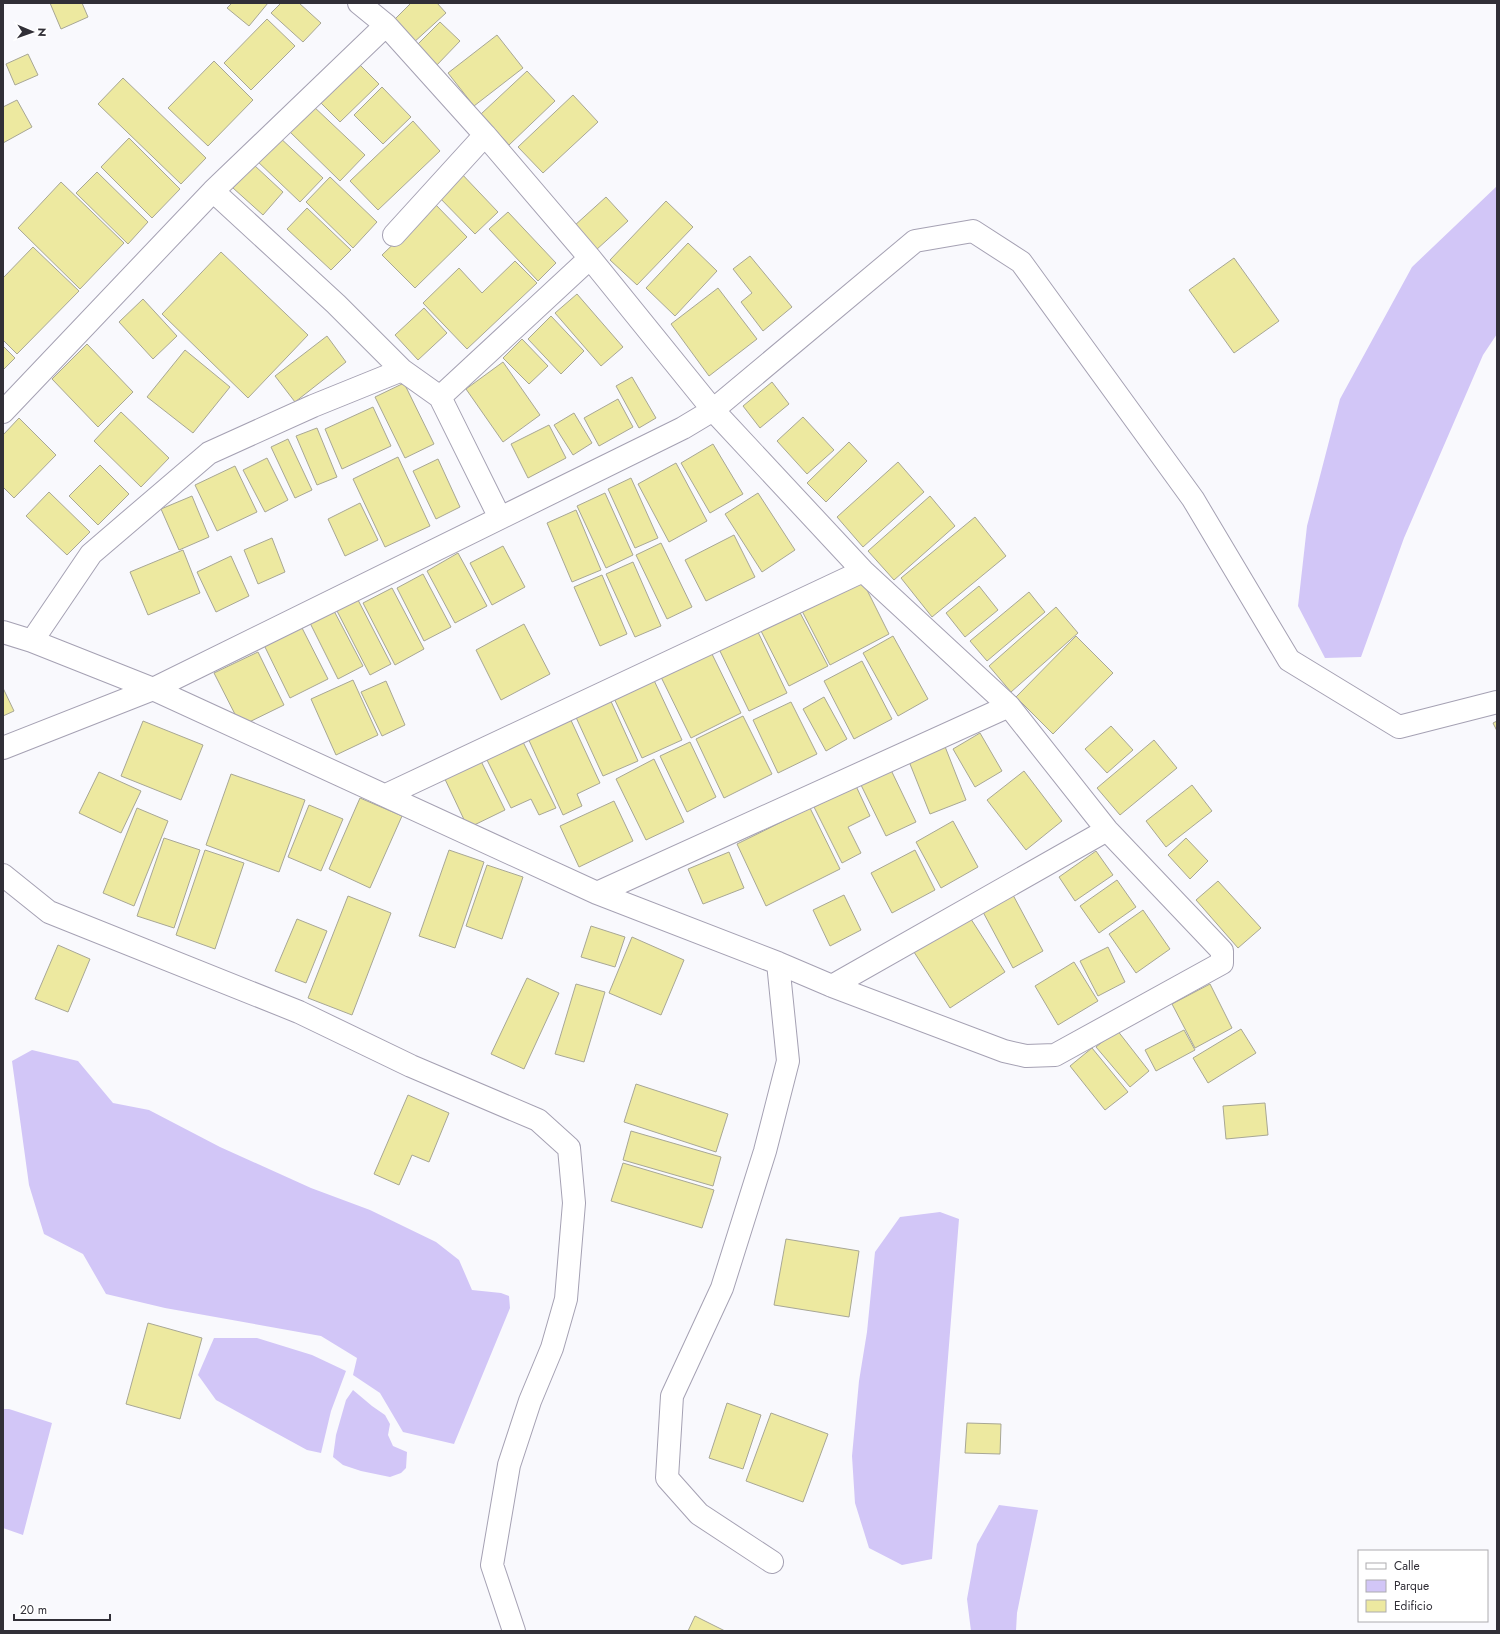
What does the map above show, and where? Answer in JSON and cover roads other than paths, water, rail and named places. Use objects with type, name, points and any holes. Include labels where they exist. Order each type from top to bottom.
[{"type":"street","points":[[3,632],[32,641],[153,689],[597,893],[832,986],[1004,1051],[1026,1056],[1055,1055],[1222,963],[1222,951],[1107,830],[1009,706],[863,571],[713,410],[590,258],[485,135],[386,26],[360,3]]},
{"type":"street","points":[[3,412],[213,191],[386,26]]},
{"type":"street","points":[[394,235],[485,135]]},
{"type":"street","points":[[213,191],[336,304],[402,370],[440,397],[500,518]]},
{"type":"street","points":[[3,748],[153,689],[683,428],[713,410],[915,242],[973,231],[1021,262],[1193,499],[1289,660],[1399,727],[1497,702]]},
{"type":"street","points":[[440,397],[590,258]]},
{"type":"street","points":[[32,641],[91,554],[209,453],[313,406],[402,370]]},
{"type":"street","points":[[386,795],[863,571]]},
{"type":"street","points":[[597,893],[1009,706]]},
{"type":"street","points":[[832,986],[1107,830]]},
{"type":"street","points":[[3,876],[49,912],[299,1012],[411,1066],[538,1120],[569,1148],[574,1203],[566,1298],[552,1348],[530,1401],[509,1465],[492,1565],[514,1631]]},
{"type":"street","points":[[772,1562],[699,1514],[667,1478],[672,1396],[722,1288],[765,1151],[788,1061],[778,964]]}]
